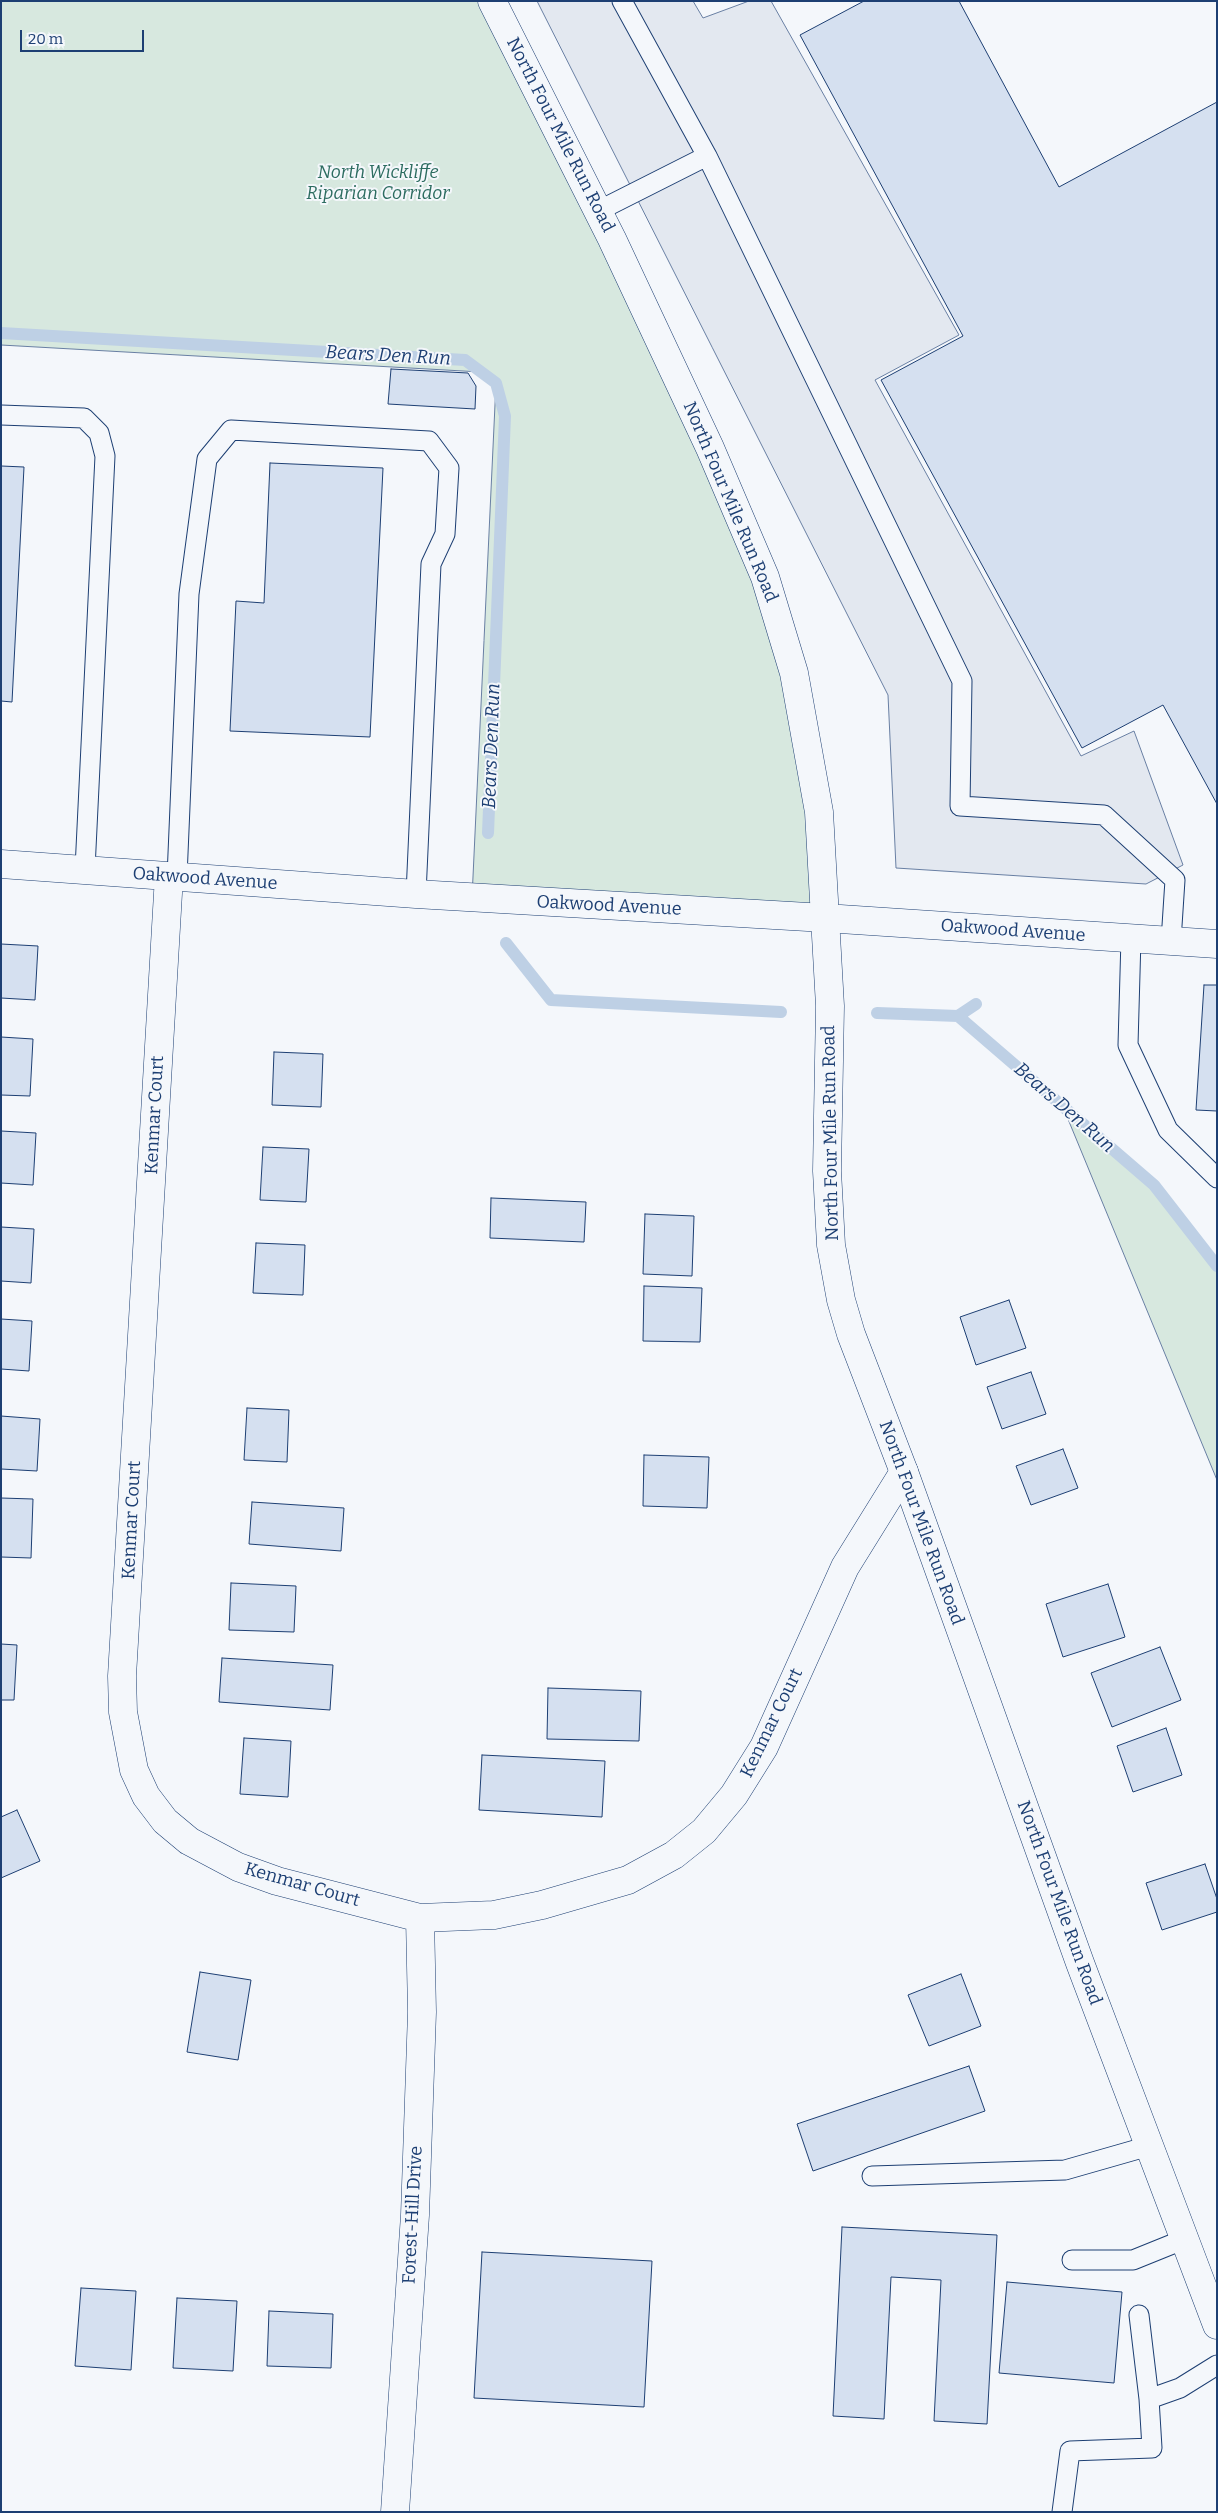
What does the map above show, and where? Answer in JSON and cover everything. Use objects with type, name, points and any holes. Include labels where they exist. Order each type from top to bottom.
[{"type":"street","name":"North Four Mile Run Road","points":[[492,1],[598,211],[710,448],[765,577],[794,673],[819,812],[830,1006],[827,1171],[831,1245],[842,1300],[851,1334],[904,1472],[1080,1963],[1217,2325]]},
{"type":"street","name":"Oakwood Avenue","points":[[1,864],[416,894],[825,918],[1217,944]]},
{"type":"street","name":"Kenmar Court","points":[[173,877],[122,1676],[123,1712],[134,1770],[146,1796],[165,1821],[197,1846],[238,1867],[277,1880],[420,1918],[494,1915],[542,1905],[628,1880],[674,1855],[704,1831],[734,1796],[764,1747],[845,1567],[904,1472]]},
{"type":"street","name":"Forest-Hill Drive","points":[[395,2512],[415,2215],[422,2012],[420,1918]]},
{"type":"lane","points":[[622,1],[707,156],[962,682],[960,806],[1104,815],[1174,880],[1171,941]]},
{"type":"lane","points":[[598,211],[707,156]]},
{"type":"lane","points":[[1,415],[84,418],[99,433],[106,456],[85,869]]},
{"type":"lane","points":[[173,877],[189,594],[207,459],[231,430],[429,441],[449,468],[445,534],[431,564],[416,894]]},
{"type":"lane","points":[[1131,938],[1128,1046],[1168,1130],[1217,1178]]},
{"type":"lane","points":[[872,2176],[1065,2170],[1149,2146]]},
{"type":"lane","points":[[1072,2260],[1134,2260],[1185,2239]]},
{"type":"lane","points":[[1062,2512],[1070,2451],[1152,2448],[1140,2315]]},
{"type":"lane","points":[[1149,2399],[1180,2388],[1217,2365]]},
{"type":"green space","name":"North Wickliffe Riparian Corridor","points":[[1,1],[492,1],[765,577],[825,918],[472,898],[496,383],[481,372],[1,345]]},
{"type":"green space","points":[[1063,1107],[1154,1185],[1217,1266],[1217,1480]]},
{"type":"shaded area","points":[[537,1],[693,1],[703,18],[749,1],[771,1],[959,335],[875,380],[1081,756],[1134,731],[1183,865],[1146,884],[896,868],[888,695]]},
{"type":"building","points":[[864,1],[959,1],[1059,187],[1217,102],[1217,804],[1163,705],[1082,748],[881,380],[963,336],[800,35]]},
{"type":"building","points":[[391,369],[468,373],[476,386],[475,409],[388,404]]},
{"type":"building","points":[[270,463],[383,468],[370,737],[230,731],[236,601],[264,603]]},
{"type":"building","points":[[1,466],[24,467],[12,702],[1,701]]},
{"type":"building","points":[[1,944],[38,946],[35,1000],[1,998]]},
{"type":"building","points":[[1204,985],[1217,985],[1217,1111],[1196,1110]]},
{"type":"building","points":[[1,1037],[33,1039],[30,1096],[1,1095]]},
{"type":"building","points":[[274,1052],[323,1054],[321,1107],[272,1105]]},
{"type":"building","points":[[1,1131],[36,1133],[33,1185],[1,1183]]},
{"type":"building","points":[[263,1147],[309,1149],[306,1202],[260,1200]]},
{"type":"building","points":[[491,1198],[586,1202],[584,1242],[490,1238]]},
{"type":"building","points":[[645,1214],[694,1216],[692,1276],[643,1274]]},
{"type":"building","points":[[1,1227],[34,1229],[31,1283],[1,1281]]},
{"type":"building","points":[[256,1243],[305,1245],[303,1295],[253,1293]]},
{"type":"building","points":[[644,1286],[702,1288],[700,1342],[643,1341]]},
{"type":"building","points":[[1009,1300],[1026,1348],[976,1365],[960,1317]]},
{"type":"building","points":[[1,1319],[32,1321],[29,1371],[1,1369]]},
{"type":"building","points":[[1031,1372],[1046,1414],[1002,1429],[987,1387]]},
{"type":"building","points":[[247,1408],[289,1410],[287,1462],[244,1460]]},
{"type":"building","points":[[1,1416],[40,1419],[37,1471],[1,1469]]},
{"type":"building","points":[[1063,1449],[1078,1488],[1031,1505],[1016,1466]]},
{"type":"building","points":[[644,1455],[709,1457],[707,1508],[643,1506]]},
{"type":"building","points":[[1,1498],[33,1499],[31,1558],[1,1557]]},
{"type":"building","points":[[252,1502],[344,1508],[341,1551],[249,1544]]},
{"type":"building","points":[[231,1583],[296,1586],[294,1632],[229,1630]]},
{"type":"building","points":[[1108,1584],[1125,1637],[1063,1657],[1046,1604]]},
{"type":"building","points":[[1,1644],[17,1645],[14,1700],[1,1700]]},
{"type":"building","points":[[1160,1647],[1181,1700],[1112,1727],[1091,1673]]},
{"type":"building","points":[[222,1658],[333,1665],[330,1710],[219,1702]]},
{"type":"building","points":[[548,1688],[641,1691],[639,1741],[547,1739]]},
{"type":"building","points":[[1166,1728],[1182,1775],[1133,1792],[1117,1746]]},
{"type":"building","points":[[244,1738],[291,1741],[288,1797],[240,1794]]},
{"type":"building","points":[[482,1755],[605,1761],[602,1817],[479,1810]]},
{"type":"building","points":[[17,1810],[40,1861],[1,1878],[1,1817]]},
{"type":"building","points":[[1205,1864],[1217,1899],[1217,1912],[1162,1930],[1146,1883]]},
{"type":"building","points":[[200,1972],[251,1980],[238,2060],[187,2052]]},
{"type":"building","points":[[961,1974],[981,2026],[929,2046],[908,1995]]},
{"type":"building","points":[[969,2066],[985,2111],[813,2171],[797,2124]]},
{"type":"building","points":[[842,2227],[997,2235],[987,2424],[934,2421],[941,2280],[891,2277],[884,2419],[833,2416]]},
{"type":"building","points":[[482,2252],[652,2261],[644,2407],[474,2398]]},
{"type":"building","points":[[1007,2282],[1122,2292],[1114,2383],[999,2373]]},
{"type":"building","points":[[81,2288],[136,2291],[131,2370],[75,2366]]},
{"type":"building","points":[[177,2298],[237,2301],[233,2371],[173,2368]]},
{"type":"building","points":[[269,2311],[333,2314],[331,2368],[267,2366]]},
{"type":"waterway","name":"Bears Den Run","points":[[1,333],[465,360],[496,383],[505,416],[488,833]]},
{"type":"waterway","name":"Bears Den Run","points":[[506,943],[551,1000],[781,1012]]},
{"type":"waterway","points":[[958,1016],[976,1004]]},
{"type":"waterway","name":"Bears Den Run","points":[[877,1013],[958,1016],[1154,1185],[1217,1266]]}]
